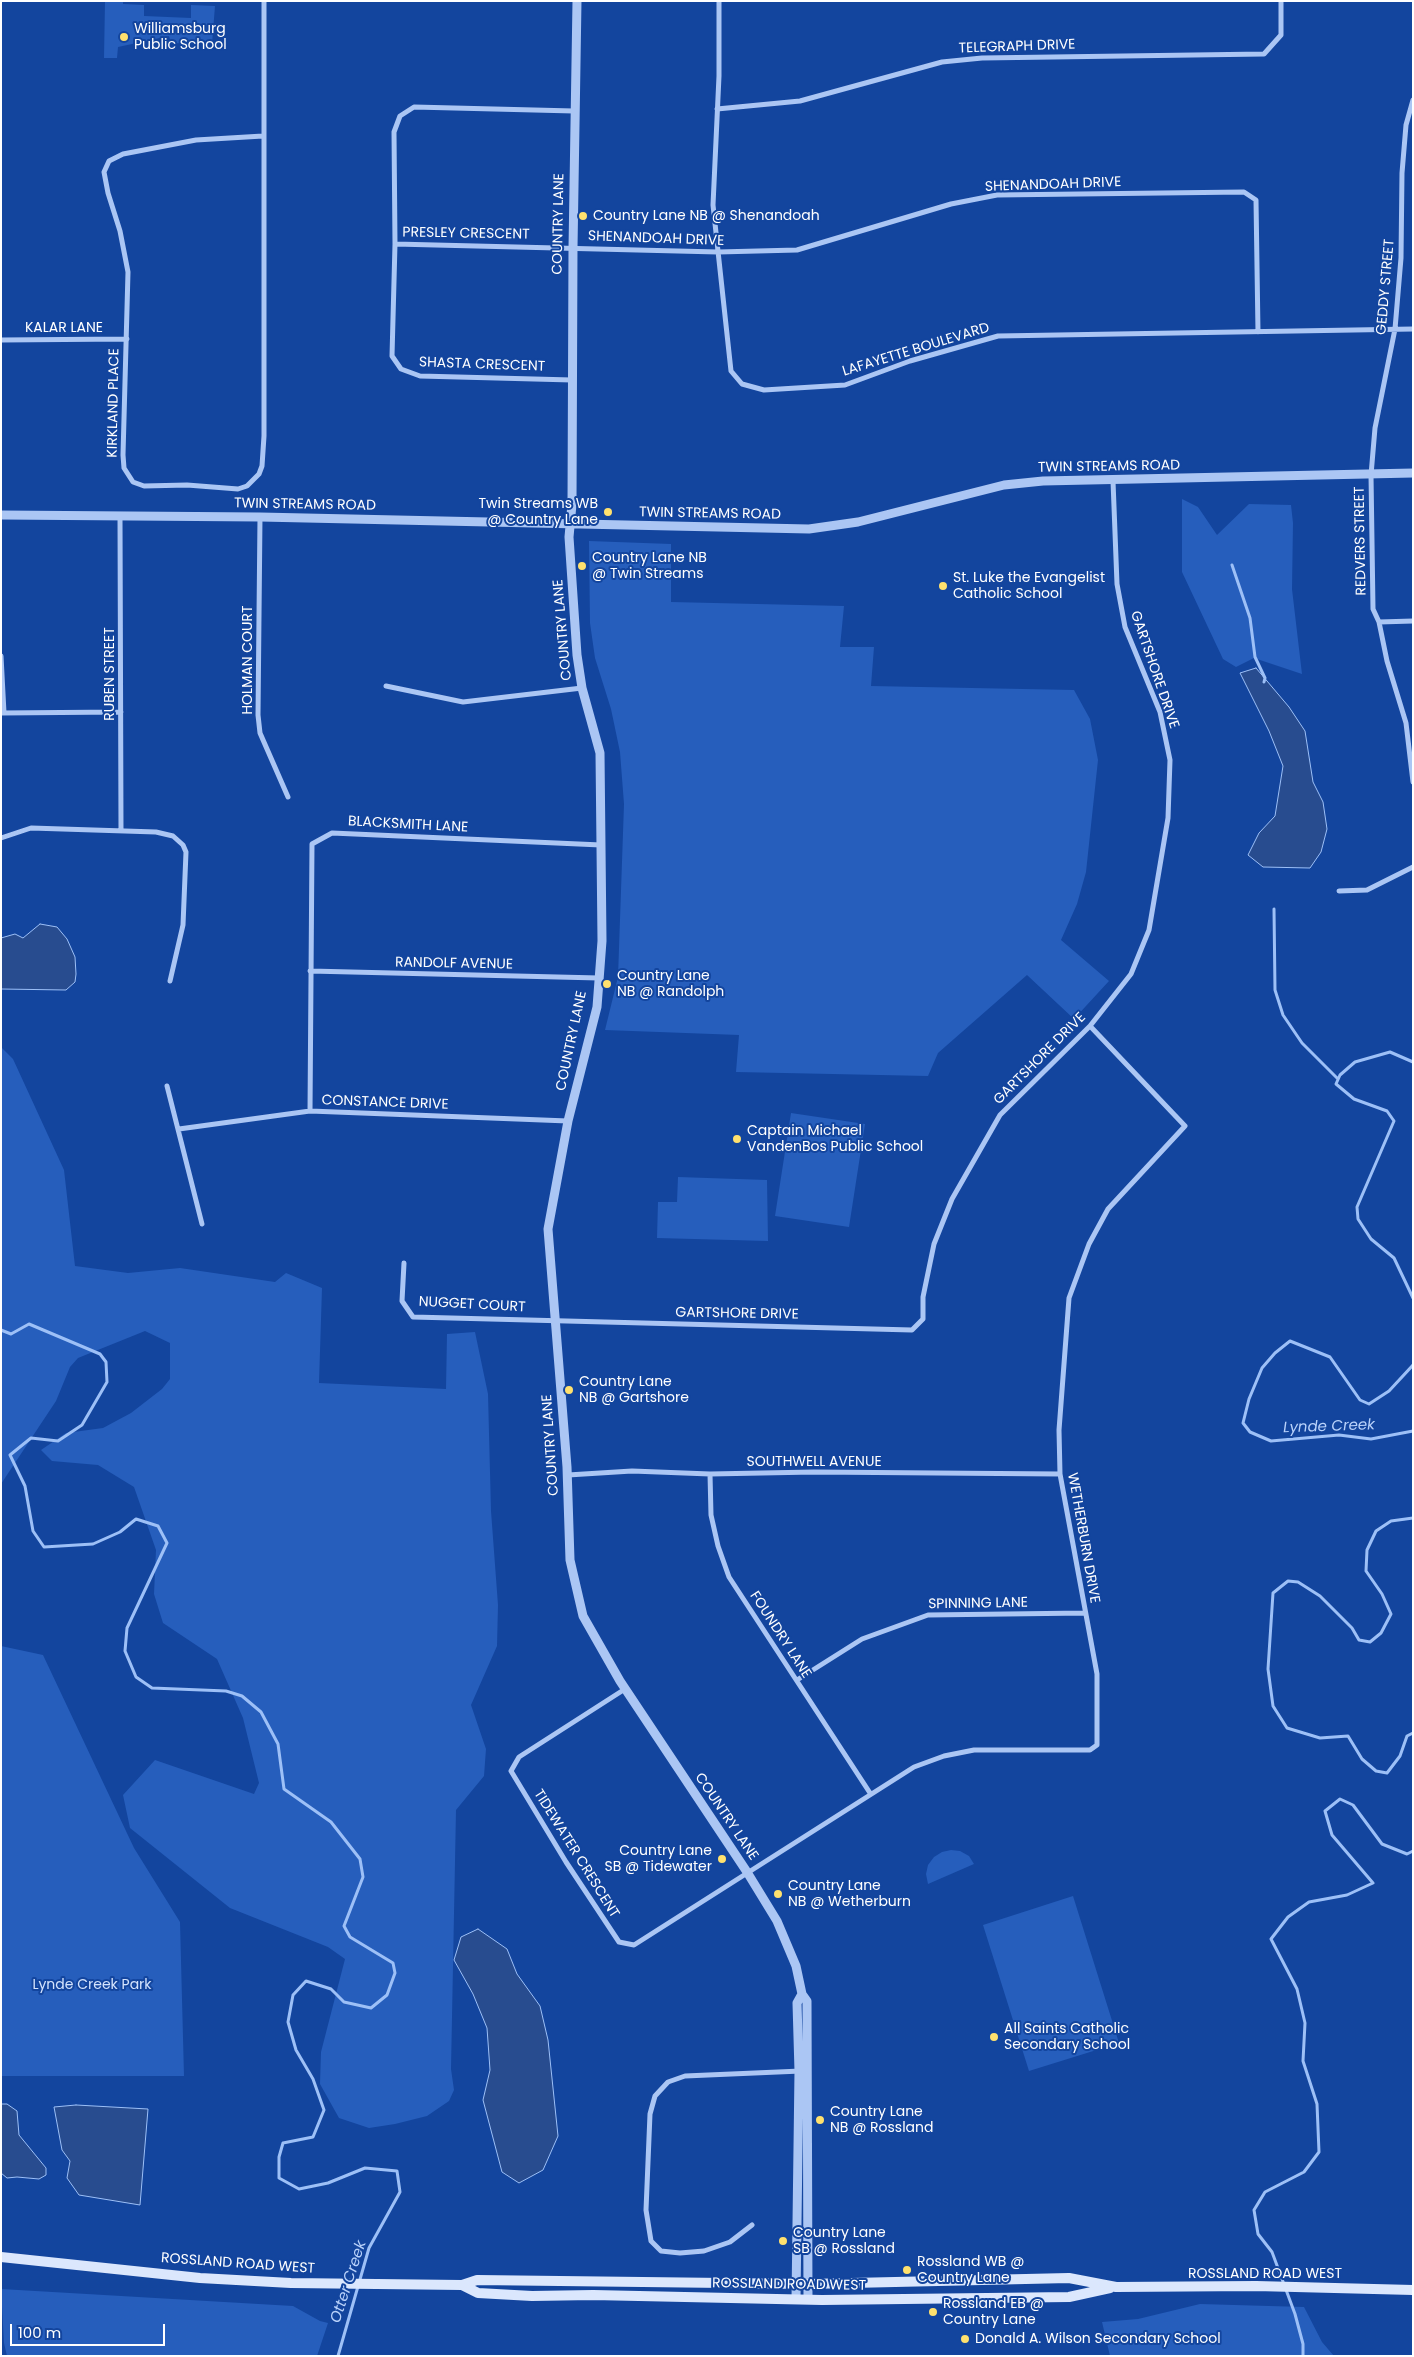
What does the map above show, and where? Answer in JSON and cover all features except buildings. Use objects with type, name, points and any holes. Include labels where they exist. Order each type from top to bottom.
[{"type":"main road","name":"ROSSLAND ROAD WEST","points":[[1,2257],[200,2278],[331,2284],[462,2284],[476,2280],[808,2284],[1069,2278],[1116,2287],[1256,2286],[1413,2290]]},
{"type":"main road","name":"ROSSLAND ROAD WEST","points":[[1,2262],[13,2259]]},
{"type":"main road","name":"ROSSLAND ROAD WEST","points":[[462,2284],[478,2293],[532,2296],[593,2295],[796,2299],[1070,2297],[1116,2287]]},
{"type":"street","name":"KIRKLAND PLACE","points":[[263,136],[196,140],[123,154],[109,160],[104,172],[120,231],[128,272],[124,468],[128,477],[133,482],[144,486],[187,485],[238,489],[247,486],[259,474],[262,466],[264,436],[264,1]]},
{"type":"street","name":"COUNTRY LANE","points":[[577,1],[574,111],[570,537],[577,655],[582,688],[600,753],[602,941],[597,1007],[568,1121],[548,1229],[568,1475],[570,1560],[583,1616],[625,1689],[747,1872],[777,1921],[796,1966],[802,1994],[807,2001],[809,2071],[808,2299]]},
{"type":"street","name":"LAFAYETTE BOULEVARD","points":[[719,1],[717,110],[712,205],[731,371],[742,384],[764,390],[845,385],[910,361],[998,336],[1413,329]]},
{"type":"street","name":"TELEGRAPH DRIVE","points":[[717,110],[800,101],[942,62],[982,58],[1264,54],[1281,35],[1281,1]]},
{"type":"street","name":"GEDDY STREET","points":[[1371,475],[1374,428],[1395,329],[1401,258],[1402,173],[1406,125],[1413,100]]},
{"type":"street","name":"PRESLEY CRESCENT","points":[[573,248],[395,244],[394,132],[400,116],[414,107],[574,111]]},
{"type":"street","name":"SHENANDOAH DRIVE","points":[[573,248],[718,252],[797,250],[951,204],[997,195],[1244,192],[1256,200],[1258,332]]},
{"type":"street","name":"SHASTA CRESCENT","points":[[395,244],[392,356],[400,370],[420,376],[572,380]]},
{"type":"street","name":"KALAR LANE","points":[[1,340],[127,339]]},
{"type":"street","name":"TWIN STREAMS ROAD","points":[[1,515],[260,517],[809,529],[858,522],[1004,485],[1052,480],[1096,478],[1113,481],[1413,473]]},
{"type":"street","name":"REDVERS STREET","points":[[1371,475],[1373,609],[1379,622],[1387,660],[1406,723],[1413,782]]},
{"type":"street","name":"GARTSHORE DRIVE","points":[[554,1320],[912,1330],[923,1320],[924,1297],[934,1244],[952,1199],[1000,1115],[1090,1026],[1131,974],[1150,930],[1168,818],[1170,760],[1160,712],[1125,627],[1117,584],[1113,481]]},
{"type":"street","name":"RUBEN STREET","points":[[120,516],[121,832]]},
{"type":"street","name":"HOLMAN COURT","points":[[260,517],[258,715],[260,733],[288,797]]},
{"type":"street","points":[[1379,622],[1413,621]]},
{"type":"street","points":[[1,656],[3,713],[121,712]]},
{"type":"street","points":[[386,686],[463,702],[582,688]]},
{"type":"street","points":[[1,838],[31,828],[156,832],[173,836],[186,852],[183,925],[170,981]]},
{"type":"street","name":"BLACKSMITH LANE","points":[[310,971],[312,844],[332,833],[602,845]]},
{"type":"street","points":[[1339,891],[1367,890],[1413,867]]},
{"type":"street","name":"RANDOLF AVENUE","points":[[310,971],[599,978]]},
{"type":"street","name":"CONSTANCE DRIVE","points":[[310,971],[310,1111],[568,1121]]},
{"type":"street","name":"WETHERBURN DRIVE","points":[[747,1872],[914,1767],[974,1750],[1090,1750],[1097,1745],[1097,1674],[1084,1613],[1060,1474],[1058,1430],[1069,1298],[1088,1244],[1108,1209],[1185,1126],[1090,1026]]},
{"type":"street","points":[[167,1086],[202,1224]]},
{"type":"street","points":[[179,1129],[310,1111]]},
{"type":"street","name":"NUGGET COURT","points":[[404,1263],[402,1301],[413,1316],[554,1320]]},
{"type":"street","name":"SOUTHWELL AVENUE","points":[[568,1475],[632,1470],[710,1474],[814,1472],[1060,1474]]},
{"type":"street","name":"FOUNDRY LANE","points":[[710,1474],[711,1515],[718,1546],[729,1577],[870,1793]]},
{"type":"street","name":"SPINNING LANE","points":[[797,1680],[862,1638],[928,1615],[1084,1613]]},
{"type":"street","name":"TIDEWATER CRESCENT","points":[[625,1689],[519,1757],[511,1771],[619,1942],[634,1945],[747,1872]]},
{"type":"street","name":"COUNTRY LANE","points":[[796,2299],[799,2071],[797,2002],[802,1994]]},
{"type":"street","points":[[752,2225],[730,2242],[704,2251],[680,2254],[661,2251],[651,2241],[646,2210],[650,2114],[655,2096],[668,2082],[686,2076],[809,2071]]},
{"type":"green space","points":[[105,1],[123,1],[123,4],[144,5],[144,16],[191,18],[191,5],[215,6],[212,44],[171,43],[169,36],[118,47],[117,58],[104,58]]},
{"type":"green space","points":[[1182,499],[1198,507],[1217,535],[1249,504],[1291,505],[1293,523],[1292,589],[1302,674],[1254,658],[1236,667],[1223,659],[1182,572]]},
{"type":"green space","points":[[589,541],[671,544],[671,602],[844,606],[840,647],[874,647],[871,686],[1074,690],[1090,719],[1098,760],[1086,872],[1077,904],[1061,940],[1109,981],[1074,1019],[1027,975],[938,1053],[928,1076],[736,1072],[739,1035],[605,1030],[618,977],[624,804],[620,752],[611,709],[595,658],[590,623]]},
{"type":"green space","points":[[1,1047],[13,1059],[64,1170],[75,1266],[128,1273],[180,1268],[275,1282],[286,1273],[322,1288],[319,1383],[446,1389],[447,1334],[475,1332],[488,1394],[491,1511],[498,1605],[497,1646],[471,1705],[486,1749],[484,1776],[456,1810],[451,2069],[454,2090],[449,2101],[427,2116],[369,2128],[339,2118],[320,2084],[321,2052],[345,1959],[328,1947],[230,1908],[130,1828],[123,1795],[155,1760],[254,1794],[259,1783],[243,1718],[217,1659],[163,1623],[154,1594],[156,1550],[134,1487],[98,1465],[52,1461],[41,1450],[66,1433],[103,1428],[131,1413],[162,1389],[170,1379],[170,1343],[145,1331],[78,1358],[70,1367],[56,1401],[1,1484]]},
{"type":"green space","points":[[791,1113],[865,1124],[849,1227],[775,1216]]},
{"type":"green space","points":[[678,1177],[767,1180],[768,1241],[657,1238],[658,1202],[677,1202]]},
{"type":"green space","name":"Lynde Creek Park","points":[[1,1646],[43,1655],[134,1848],[180,1922],[184,2076],[1,2076]]},
{"type":"green space","points":[[960,1851],[969,1856],[974,1864],[928,1884],[926,1874],[928,1865],[934,1857],[942,1852]]},
{"type":"green space","points":[[1073,1896],[1119,2043],[1029,2071],[983,1925]]},
{"type":"green space","points":[[1,2289],[293,2306],[320,2321],[328,2323],[317,2356],[7,2356],[4,2343]]},
{"type":"green space","points":[[1200,2304],[1304,2307],[1322,2342],[1334,2356],[1110,2356],[1102,2322],[1138,2319]]},
{"type":"shaded area","points":[[1256,668],[1289,707],[1305,731],[1313,782],[1323,802],[1327,829],[1321,852],[1310,868],[1263,867],[1248,855],[1259,833],[1275,816],[1283,766],[1269,731],[1240,673]]},
{"type":"shaded area","points":[[40,924],[57,927],[67,939],[75,957],[75,982],[66,990],[1,989],[1,938],[15,934],[23,938]]},
{"type":"shaded area","points":[[478,1929],[507,1949],[517,1974],[540,2006],[548,2040],[558,2136],[543,2170],[519,2183],[502,2172],[483,2100],[490,2070],[487,2028],[473,1994],[454,1960],[461,1937]]},
{"type":"shaded area","points":[[1,2104],[7,2104],[17,2111],[19,2135],[46,2168],[46,2175],[39,2179],[7,2178],[1,2173]]},
{"type":"shaded area","points":[[76,2105],[148,2109],[140,2205],[79,2195],[67,2178],[70,2161],[62,2150],[54,2107]]},
{"type":"waterway","points":[[1232,565],[1250,618],[1255,657],[1265,678],[1264,682]]},
{"type":"waterway","points":[[1274,909],[1275,990],[1283,1015],[1302,1043],[1338,1079]]},
{"type":"waterway","name":"Lynde Creek","points":[[1413,1062],[1390,1052],[1355,1062],[1340,1075],[1336,1084],[1354,1099],[1387,1111],[1394,1121],[1357,1207],[1358,1219],[1371,1239],[1394,1258],[1413,1298]]},
{"type":"waterway","name":"Otter Creek","points":[[1,1330],[11,1334],[29,1324],[100,1354],[106,1362],[107,1382],[82,1425],[58,1441],[31,1438],[10,1455],[25,1486],[33,1531],[44,1547],[93,1544],[120,1532],[136,1519],[158,1526],[167,1543],[127,1628],[125,1651],[136,1677],[152,1688],[226,1691],[242,1696],[261,1712],[278,1744],[284,1789],[331,1822],[360,1859],[363,1877],[344,1926],[350,1937],[393,1963],[395,1973],[387,1995],[371,2008],[344,2002],[331,1989],[306,1981],[293,1995],[288,2022],[296,2050],[313,2079],[324,2110],[313,2137],[283,2143],[279,2157],[279,2178],[299,2189],[328,2183],[365,2168],[397,2171],[400,2192],[369,2248],[338,2356]]},
{"type":"waterway","name":"Lynde Creek","points":[[1413,1365],[1389,1391],[1369,1404],[1360,1400],[1330,1357],[1290,1341],[1275,1353],[1262,1368],[1249,1399],[1243,1423],[1250,1432],[1271,1441],[1339,1435],[1371,1439],[1413,1431]]},
{"type":"waterway","name":"Lynde Creek","points":[[1413,1518],[1391,1521],[1376,1531],[1367,1550],[1366,1571],[1382,1594],[1391,1614],[1381,1633],[1370,1642],[1359,1640],[1352,1628],[1320,1596],[1298,1582],[1288,1581],[1273,1593],[1268,1669],[1273,1706],[1287,1728],[1320,1738],[1348,1736],[1362,1759],[1376,1771],[1387,1773],[1400,1756],[1407,1736],[1413,1733]]},
{"type":"waterway","name":"Lynde Creek","points":[[1303,2356],[1303,2344],[1295,2314],[1272,2252],[1258,2234],[1254,2210],[1265,2192],[1304,2172],[1319,2152],[1317,2104],[1303,2061],[1305,2023],[1297,1989],[1271,1939],[1288,1917],[1309,1902],[1347,1895],[1373,1883],[1332,1835],[1325,1811],[1340,1799],[1353,1805],[1382,1844],[1407,1854],[1413,1851]]},
{"type":"place","name":"Williamsburg Public School","points":[[124,37]]},
{"type":"place","name":"Country Lane NB @ Shenandoah","points":[[583,216]]},
{"type":"place","name":"Twin Streams WB @ Country Lane","points":[[608,512]]},
{"type":"place","name":"Country Lane NB @ Twin Streams","points":[[582,566]]},
{"type":"place","name":"St. Luke the Evangelist Catholic School","points":[[943,586]]},
{"type":"place","name":"Country Lane NB @ Randolph","points":[[607,984]]},
{"type":"place","name":"Captain Michael VandenBos Public School","points":[[737,1139]]},
{"type":"place","name":"Country Lane NB @ Gartshore","points":[[569,1390]]},
{"type":"place","name":"Country Lane SB @ Tidewater","points":[[722,1859]]},
{"type":"place","name":"Country Lane NB @ Wetherburn","points":[[778,1894]]},
{"type":"place","name":"All Saints Catholic Secondary School","points":[[994,2037]]},
{"type":"place","name":"Country Lane NB @ Rossland","points":[[820,2120]]},
{"type":"place","name":"Country Lane SB @ Rossland","points":[[783,2241]]},
{"type":"place","name":"Rossland WB @ Country Lane","points":[[907,2270]]},
{"type":"place","name":"Rossland EB @ Country Lane","points":[[933,2312]]},
{"type":"place","name":"Donald A. Wilson Secondary School","points":[[965,2339]]}]
